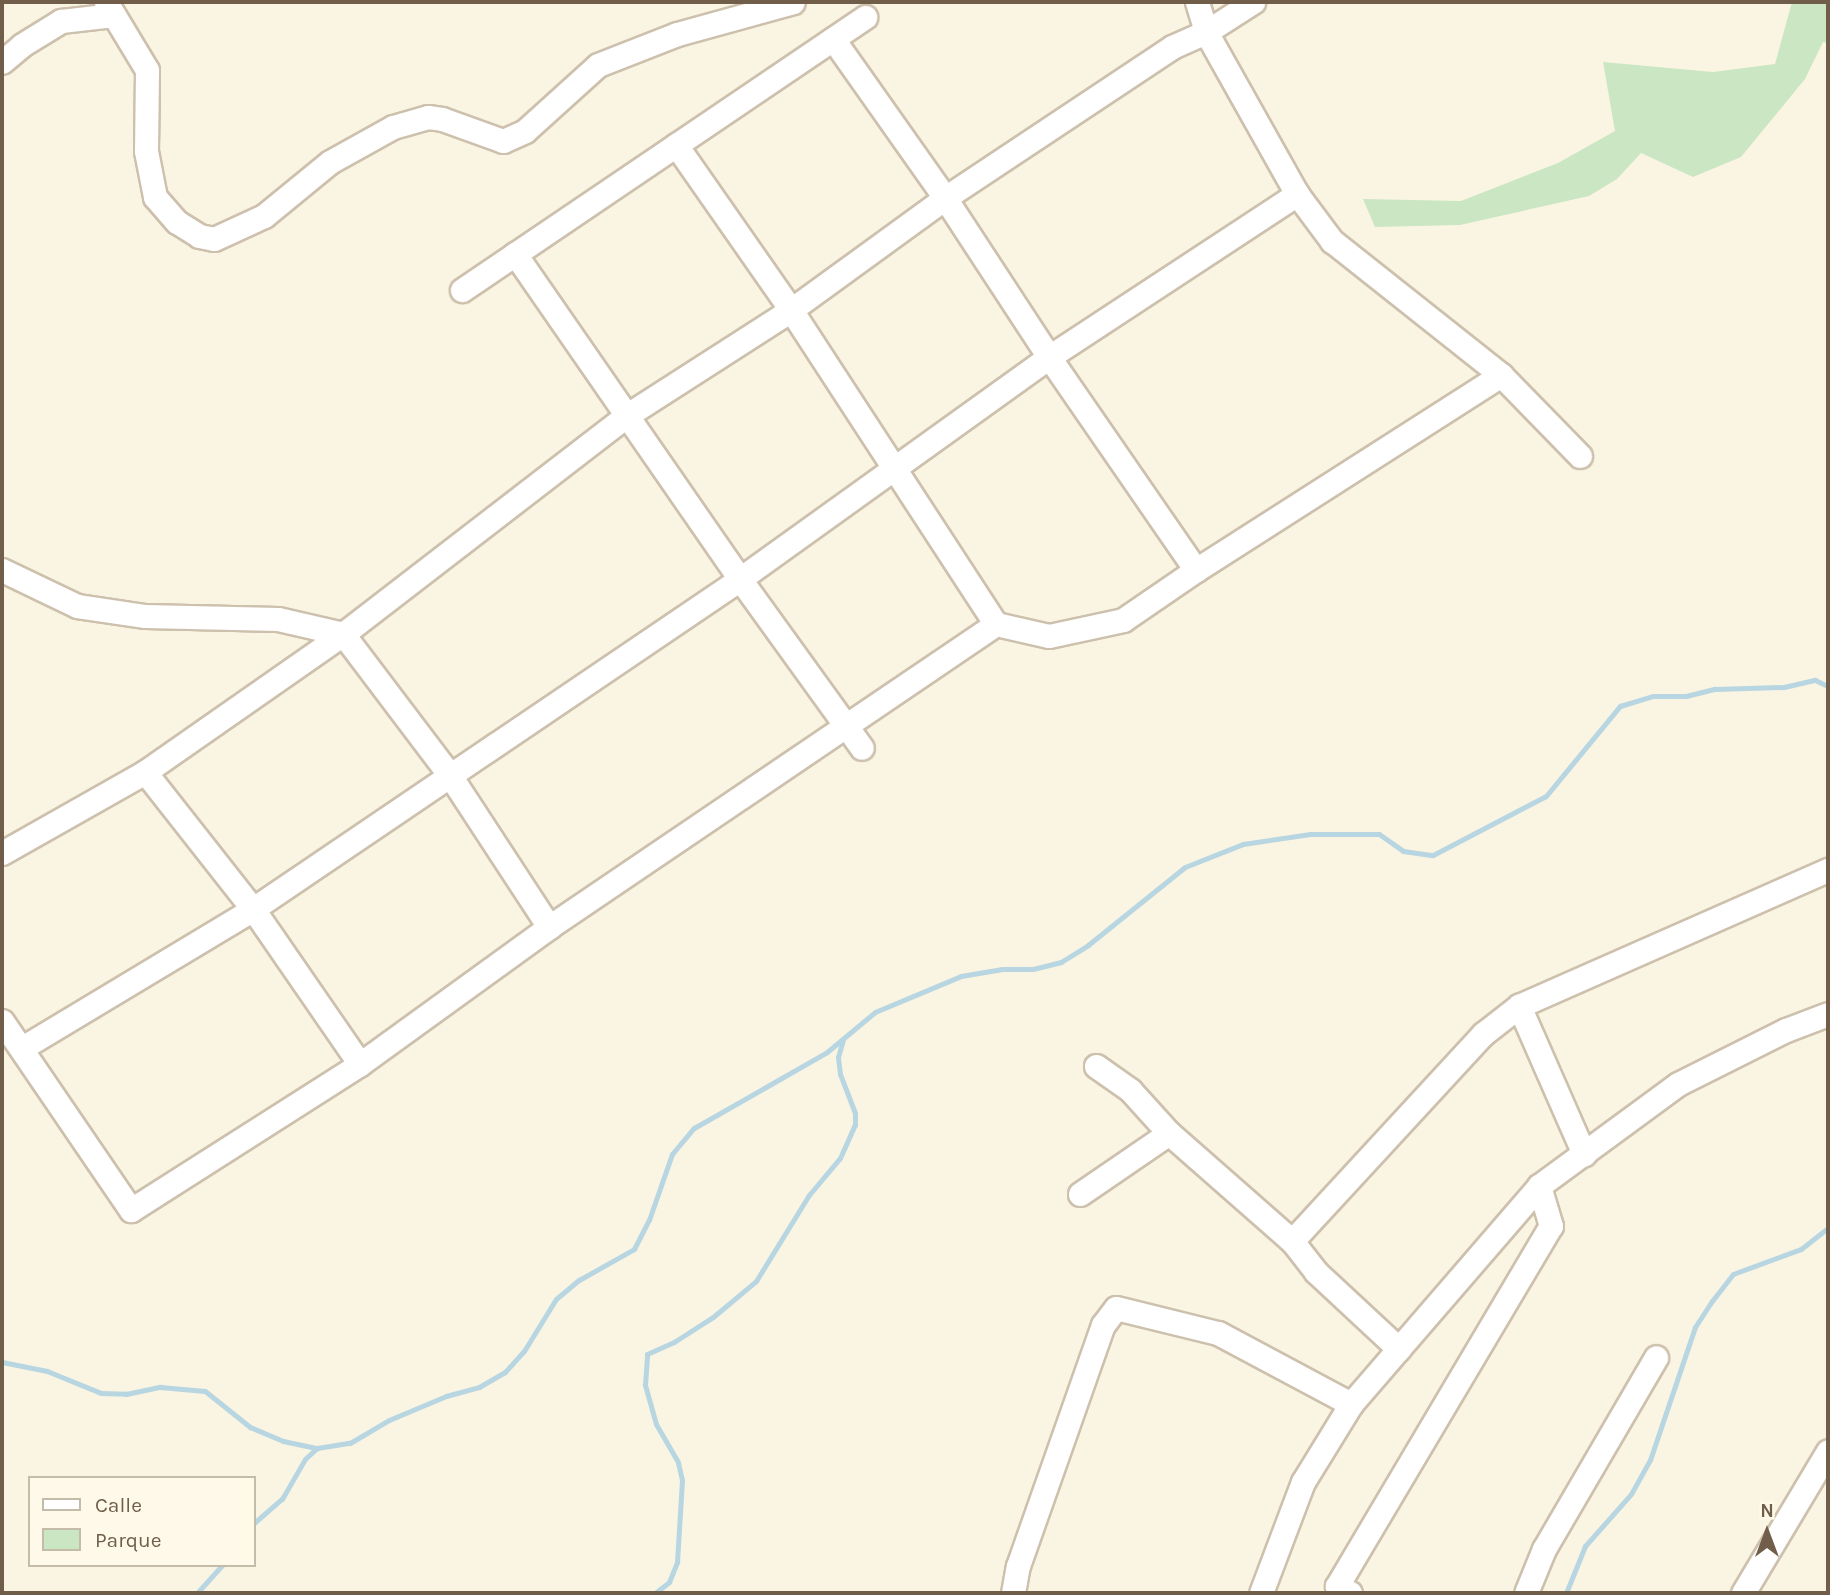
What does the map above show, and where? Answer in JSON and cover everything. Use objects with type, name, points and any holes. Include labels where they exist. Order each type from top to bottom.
[{"type":"street","points":[[2,62],[22,45],[61,21],[110,8],[147,70],[146,151],[155,197],[177,222],[199,236],[214,239],[264,216],[330,162],[393,127],[428,117],[442,119],[503,141],[525,131],[598,65],[677,34],[793,2]]},
{"type":"street","points":[[1196,2],[1206,32],[1297,194],[1332,241],[1501,375],[1580,456]]},
{"type":"street","points":[[2,853],[145,772],[343,634],[629,414],[791,310],[945,198],[1172,47],[1206,32],[1253,2]]},
{"type":"street","points":[[462,290],[865,17]]},
{"type":"street","points":[[833,39],[945,198],[1049,357],[1196,570]]},
{"type":"street","points":[[676,145],[791,310],[996,624],[1049,636],[1123,620],[1196,570],[1501,375]]},
{"type":"street","points":[[22,1048],[253,909],[740,579],[1049,357],[1297,194]]},
{"type":"street","points":[[515,254],[629,414],[740,579],[862,748]]},
{"type":"street","points":[[2,570],[77,606],[145,616],[278,619],[343,634],[449,774],[549,927]]},
{"type":"street","points":[[2,1021],[131,1210],[360,1064],[549,927],[996,624]]},
{"type":"street","points":[[145,772],[253,909],[360,1064]]},
{"type":"street","points":[[1292,1241],[1483,1034],[1519,1006],[1828,870]]},
{"type":"street","points":[[1519,1006],[1584,1154]]},
{"type":"street","points":[[1261,1593],[1303,1482],[1351,1404],[1539,1186],[1678,1084],[1786,1030],[1828,1014]]},
{"type":"street","points":[[1096,1066],[1130,1090],[1170,1133],[1292,1241],[1316,1272],[1399,1349]]},
{"type":"street","points":[[1080,1194],[1170,1133]]},
{"type":"street","points":[[1350,1593],[1337,1586],[1551,1226],[1539,1186]]},
{"type":"street","points":[[1013,1593],[1018,1566],[1103,1325],[1116,1308],[1218,1333],[1351,1404]]},
{"type":"street","points":[[1526,1593],[1544,1549],[1656,1357]]},
{"type":"street","points":[[1743,1593],[1825,1461]]},
{"type":"green space","points":[[1792,2],[1828,2],[1828,43],[1823,42],[1805,79],[1741,157],[1693,177],[1641,153],[1617,179],[1589,196],[1460,225],[1375,227],[1363,199],[1461,201],[1558,163],[1615,131],[1603,62],[1713,72],[1775,64]]},
{"type":"waterway","points":[[2,1362],[47,1371],[101,1393],[126,1394],[160,1387],[205,1391],[250,1427],[283,1441],[317,1448],[350,1443],[389,1420],[446,1396],[479,1387],[505,1372],[524,1351],[556,1299],[579,1280],[634,1249],[649,1220],[672,1154],[694,1128],[827,1052],[875,1012],[961,976],[1002,969],[1033,969],[1061,962],[1088,945],[1185,867],[1243,844],[1310,834],[1379,834],[1403,851],[1433,855],[1546,796],[1620,706],[1653,696],[1686,696],[1715,689],[1784,687],[1815,680],[1828,686]]},
{"type":"waterway","points":[[655,1593],[669,1582],[677,1562],[682,1480],[678,1462],[656,1424],[645,1385],[647,1354],[674,1342],[713,1317],[756,1281],[809,1195],[840,1158],[855,1125],[855,1113],[840,1074],[838,1057],[843,1040]]},
{"type":"waterway","points":[[1566,1593],[1585,1546],[1631,1494],[1650,1460],[1695,1327],[1712,1301],[1733,1274],[1801,1249],[1828,1228]]},
{"type":"waterway","points":[[256,1521],[282,1499],[305,1459],[317,1448]]},
{"type":"waterway","points":[[197,1593],[220,1567]]}]
